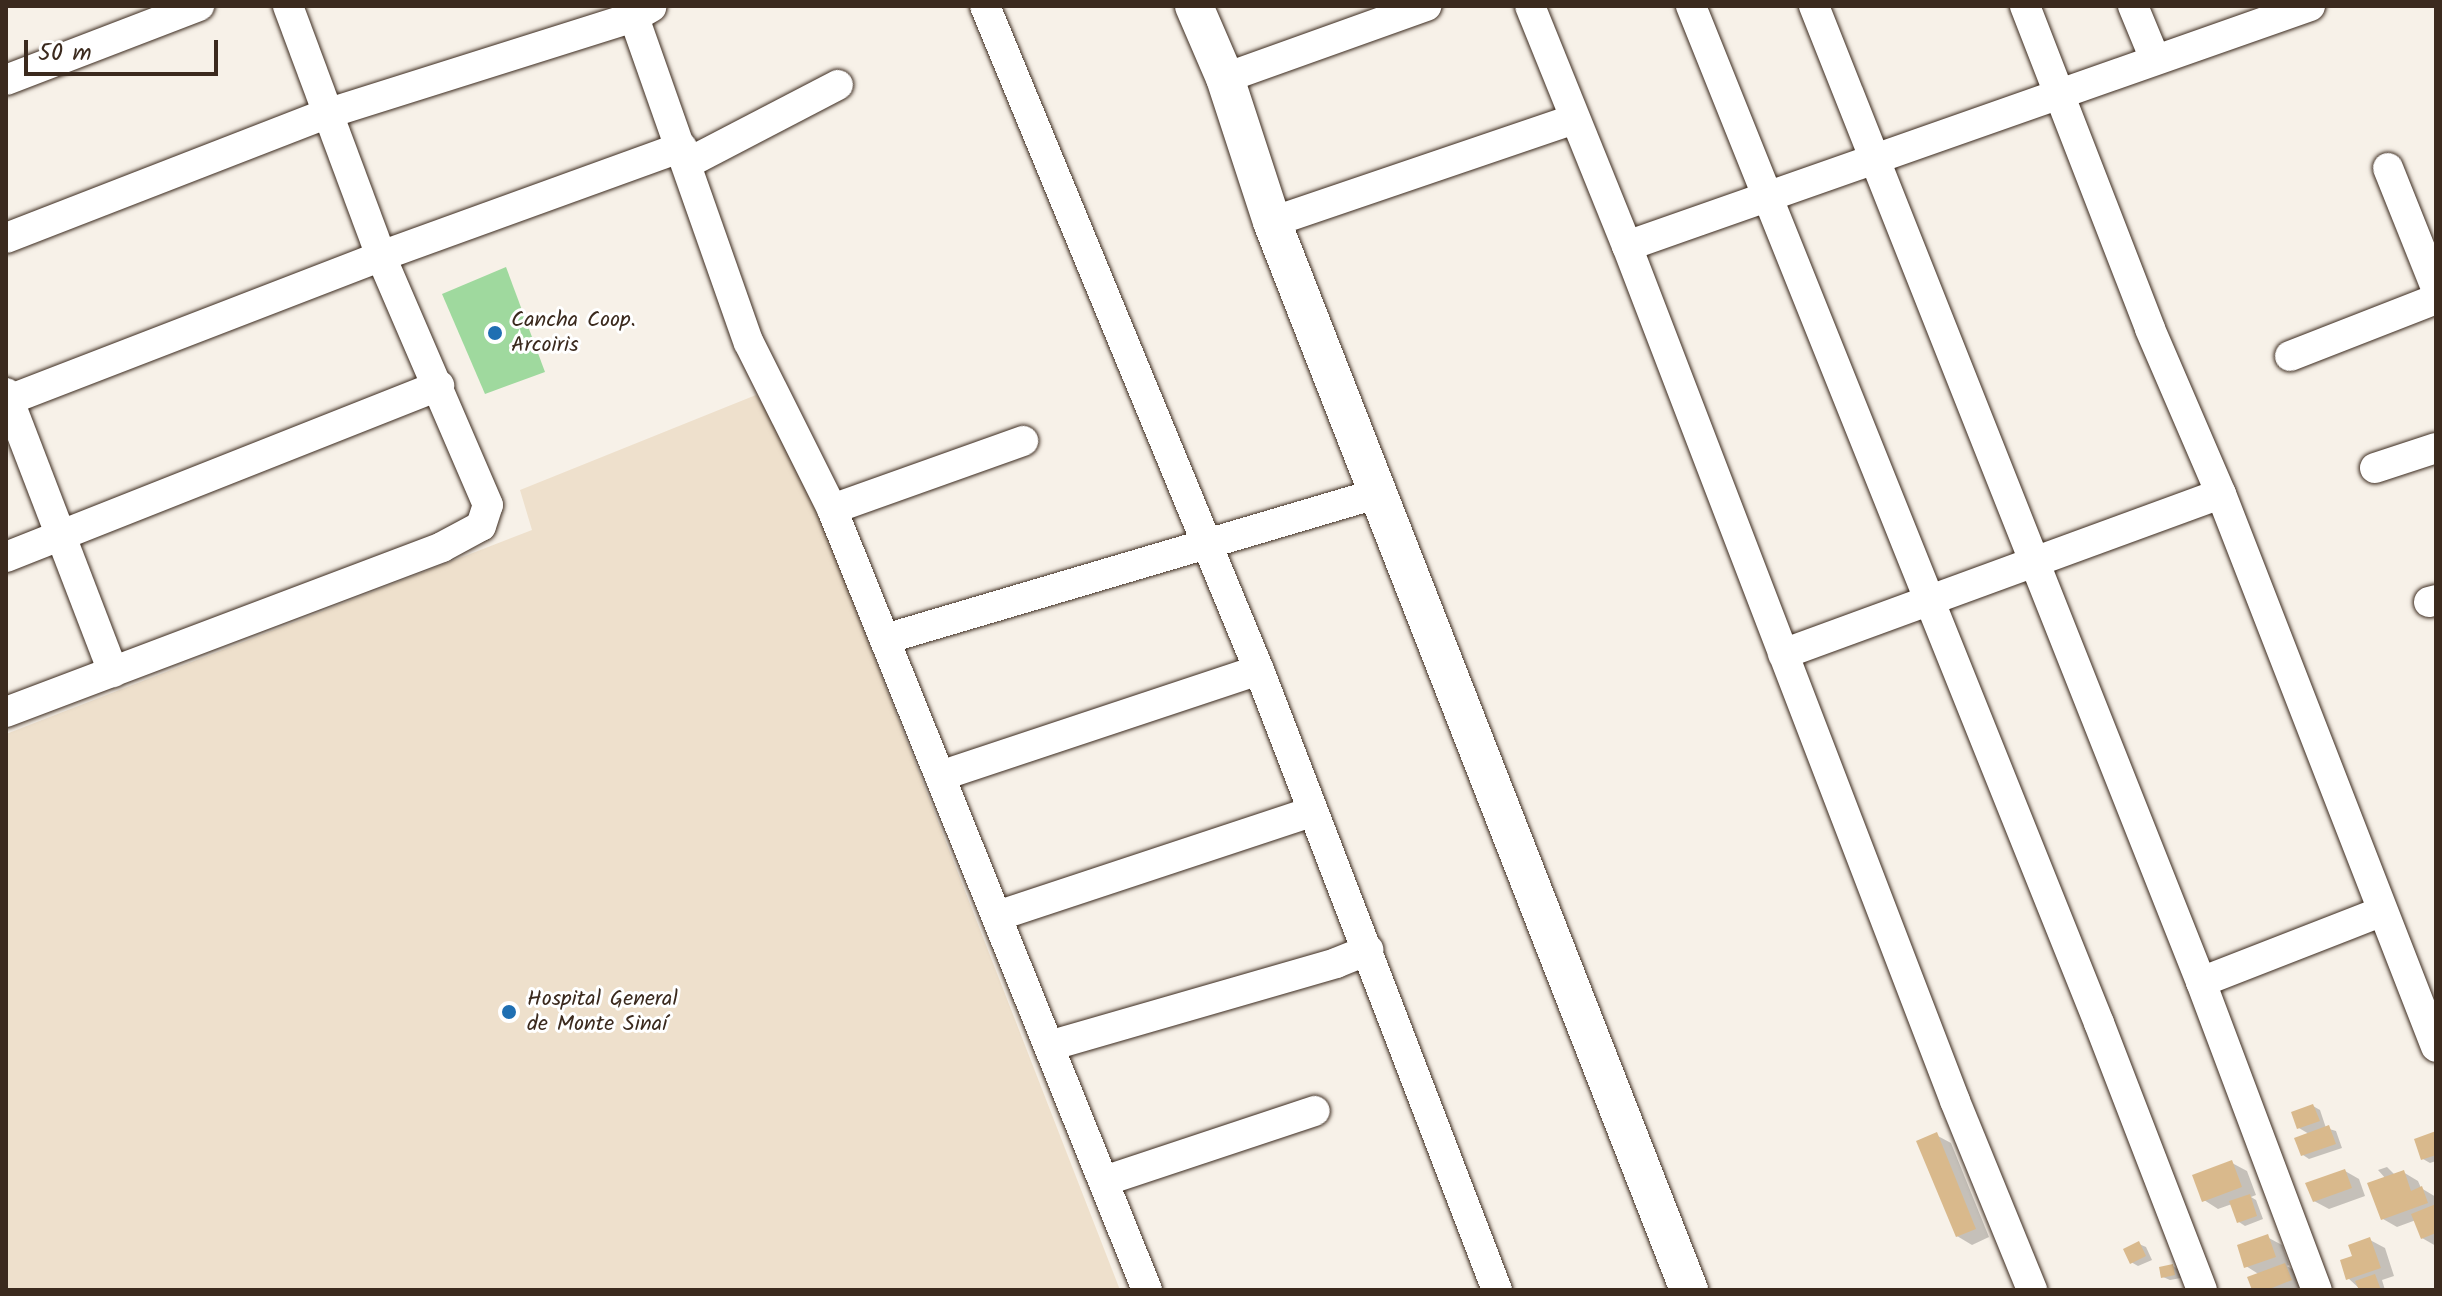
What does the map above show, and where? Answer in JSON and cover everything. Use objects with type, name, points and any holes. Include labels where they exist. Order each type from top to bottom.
[{"type":"street","points":[[6,80],[199,6]]},
{"type":"street","points":[[6,712],[442,547],[481,526],[488,505],[381,256],[288,6]]},
{"type":"street","points":[[985,6],[1259,670],[1497,1290]]},
{"type":"street","points":[[1194,6],[1225,78],[1272,222],[1689,1290]]},
{"type":"street","points":[[1225,78],[1426,6]]},
{"type":"street","points":[[1530,6],[1627,246],[1949,1086],[2032,1290]]},
{"type":"street","points":[[1691,6],[2202,1290]]},
{"type":"street","points":[[1814,6],[2201,982],[2317,1290]]},
{"type":"street","points":[[2025,6],[2150,329],[2221,494],[2436,1047]]},
{"type":"street","points":[[2133,6],[2155,59]]},
{"type":"street","points":[[1627,246],[2310,6]]},
{"type":"street","points":[[6,238],[326,114],[639,10],[749,343],[832,509],[1147,1290]]},
{"type":"street","points":[[113,672],[7,398],[381,256],[685,155],[838,85]]},
{"type":"street","points":[[1272,222],[1575,119]]},
{"type":"street","points":[[2388,168],[2436,288]]},
{"type":"street","points":[[2290,356],[2436,299]]},
{"type":"street","points":[[6,557],[439,386]]},
{"type":"street","points":[[832,509],[1023,441]]},
{"type":"street","points":[[2375,468],[2436,448]]},
{"type":"street","points":[[885,639],[1379,493]]},
{"type":"street","points":[[1783,654],[2221,494]]},
{"type":"street","points":[[940,776],[1259,670]]},
{"type":"street","points":[[997,916],[1311,812]]},
{"type":"street","points":[[2201,982],[2381,912]]},
{"type":"street","points":[[1049,1046],[1336,963],[1368,950]]},
{"type":"street","points":[[1104,1181],[1315,1111]]},
{"type":"shaded area","name":"Hospital General de Monte Sinaí","points":[[756,395],[784,436],[807,484],[1120,1290],[6,1290],[6,734],[532,530],[520,490]]},
{"type":"green space","name":"Cancha Coop. Arcoiris","points":[[506,267],[545,372],[485,394],[442,294]]},
{"type":"building","points":[[2313,1104],[2320,1121],[2297,1129],[2291,1112]]},
{"type":"building","points":[[2329,1125],[2336,1144],[2301,1156],[2294,1138]]},
{"type":"building","points":[[2436,1131],[2436,1155],[2421,1160],[2414,1139]]},
{"type":"building","points":[[1937,1132],[1976,1229],[1956,1237],[1916,1141]]},
{"type":"building","points":[[2232,1160],[2242,1187],[2202,1202],[2192,1175]]},
{"type":"building","points":[[2345,1169],[2352,1188],[2313,1202],[2305,1183]]},
{"type":"building","points":[[2404,1170],[2411,1191],[2422,1186],[2428,1203],[2381,1220],[2367,1183]]},
{"type":"building","points":[[2250,1194],[2257,1216],[2237,1223],[2229,1201]]},
{"type":"building","points":[[2436,1204],[2436,1233],[2421,1239],[2411,1214]]},
{"type":"building","points":[[2268,1234],[2276,1257],[2244,1268],[2237,1245]]},
{"type":"building","points":[[2370,1237],[2381,1268],[2346,1280],[2340,1260],[2352,1256],[2348,1245]]},
{"type":"building","points":[[2139,1241],[2146,1256],[2130,1264],[2123,1249]]},
{"type":"building","points":[[2285,1263],[2292,1280],[2267,1290],[2252,1290],[2247,1277]]},
{"type":"building","points":[[2173,1264],[2175,1275],[2161,1278],[2159,1267]]},
{"type":"building","points":[[2375,1274],[2381,1290],[2359,1290],[2355,1281]]},
{"type":"place","name":"Cancha Coop. Arcoiris","points":[[495,333]]},
{"type":"place","name":"Hospital General de Monte Sinaí","points":[[509,1012]]}]
